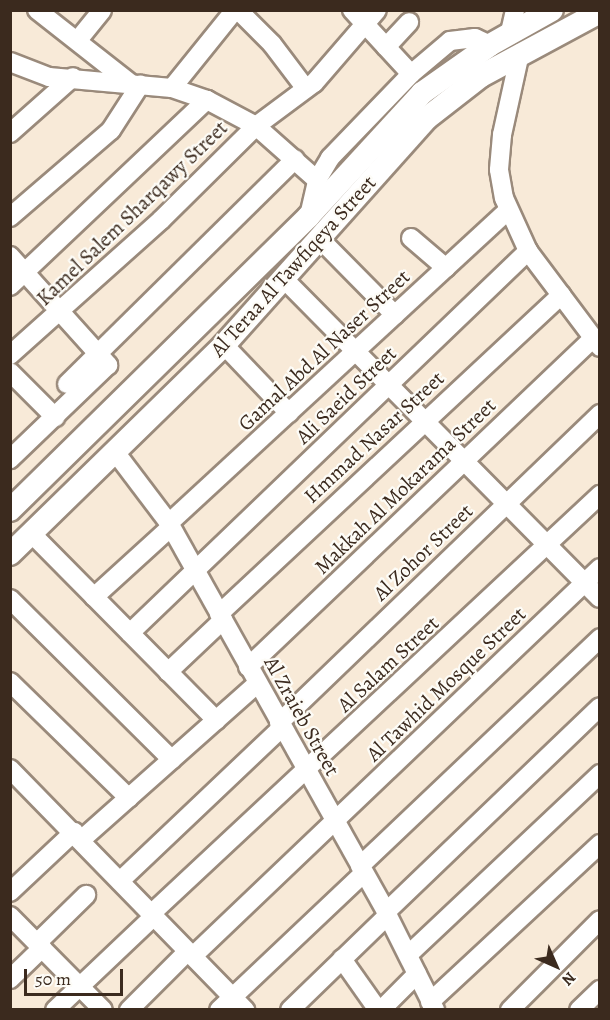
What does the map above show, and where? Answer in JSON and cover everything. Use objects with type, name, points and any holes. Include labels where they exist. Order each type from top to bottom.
[{"type":"main road","name":"Al Teraa Al Tawfiqeya Street","points":[[10,510],[309,216],[422,93],[490,45],[513,21],[552,10]]},
{"type":"main road","name":"Al Teraa Al Tawfiqeya Street","points":[[10,554],[116,453],[224,345],[426,118],[462,89],[520,53],[600,12]]},
{"type":"street","points":[[37,10],[135,84]]},
{"type":"street","points":[[78,40],[102,10]]},
{"type":"street","points":[[172,88],[236,10],[272,44],[306,89]]},
{"type":"street","points":[[352,10],[372,18],[386,46],[411,74]]},
{"type":"street","name":"Kamel Salem Sharqawy Street","points":[[10,356],[62,312],[256,126],[306,89],[372,18]]},
{"type":"street","points":[[386,46],[409,22]]},
{"type":"street","points":[[309,216],[317,180],[338,148],[411,74],[440,47],[456,38],[475,38],[490,45]]},
{"type":"street","points":[[520,53],[502,135],[499,170],[508,210],[528,250],[596,342]]},
{"type":"street","points":[[10,62],[49,77],[73,77],[172,88],[207,100],[256,126],[317,180]]},
{"type":"street","points":[[10,133],[73,77]]},
{"type":"street","points":[[10,217],[111,130],[135,84]]},
{"type":"street","points":[[10,286],[207,100]]},
{"type":"street","points":[[67,384],[294,159]]},
{"type":"street","name":"Gamal Abd Al Naser Street","points":[[94,597],[508,210]]},
{"type":"street","points":[[319,238],[395,315]]},
{"type":"street","points":[[411,238],[446,268]]},
{"type":"street","name":"Ali Saeid Street","points":[[130,633],[196,572],[528,250]]},
{"type":"street","points":[[10,256],[100,352],[108,365],[55,417],[12,453]]},
{"type":"street","points":[[284,278],[462,462],[600,598]]},
{"type":"street","name":"Hmmad Nasar Street","points":[[168,672],[221,617],[423,422],[561,295]]},
{"type":"street","name":"Makkah Al Mokarama Street","points":[[248,667],[462,462],[596,342]]},
{"type":"street","points":[[224,345],[289,413]]},
{"type":"street","points":[[10,372],[55,417]]},
{"type":"street","name":"Al Zohor Street","points":[[120,881],[600,414]]},
{"type":"street","name":"Al Zraieb Street","points":[[116,453],[170,525],[280,726],[387,913],[433,1006]]},
{"type":"street","name":"Al Salam Street","points":[[55,1010],[600,495]]},
{"type":"street","points":[[32,534],[216,720]]},
{"type":"street","name":"Al Tawhid Mosque Street","points":[[129,1010],[336,822],[600,568]]},
{"type":"street","points":[[10,598],[172,760]]},
{"type":"street","points":[[219,1010],[239,1003],[362,869],[600,638]]},
{"type":"street","points":[[10,682],[129,798]]},
{"type":"street","points":[[10,892],[77,836],[129,798],[257,684]]},
{"type":"street","points":[[290,1010],[310,1002],[342,959],[387,913],[600,707]]},
{"type":"street","points":[[10,769],[239,1003]]},
{"type":"street","points":[[408,955],[600,774]]},
{"type":"street","points":[[433,1006],[600,844]]},
{"type":"street","points":[[10,980],[86,895]]},
{"type":"street","points":[[10,916],[103,1010]]},
{"type":"street","points":[[510,1010],[600,920]]},
{"type":"street","points":[[342,959],[380,1010],[417,974]]},
{"type":"street","points":[[579,1010],[600,990]]}]
